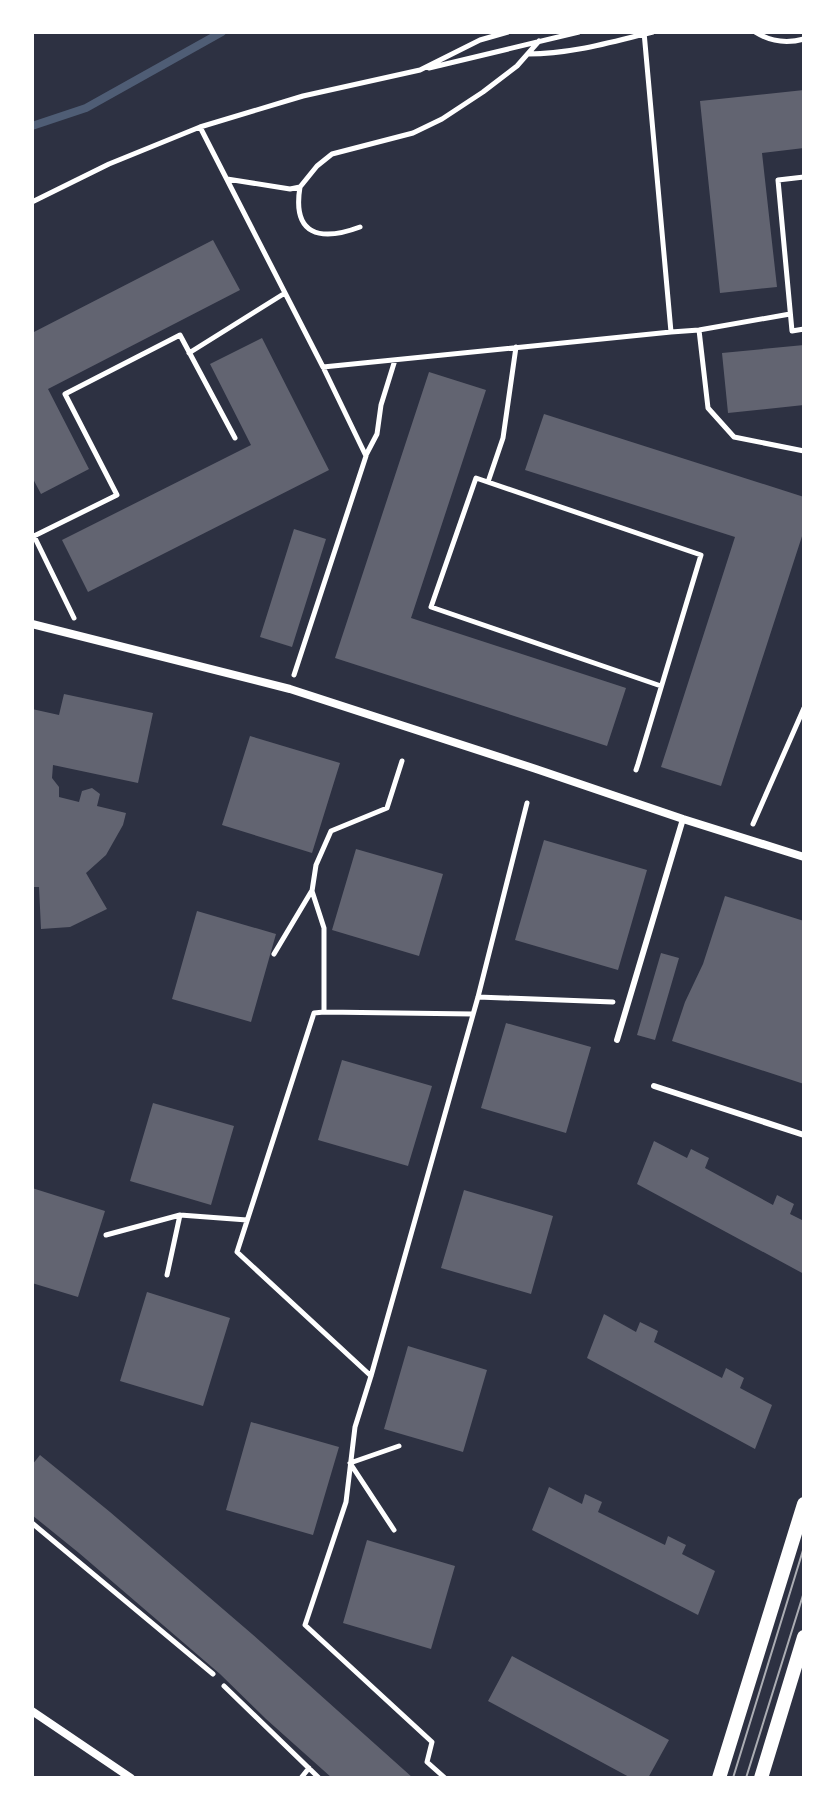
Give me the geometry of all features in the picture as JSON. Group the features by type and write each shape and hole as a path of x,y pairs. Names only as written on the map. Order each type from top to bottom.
{"street":[{"path":"32,624 290,689 804,859"},
{"path":"719,1778 804,1504"},
{"path":"761,1778 804,1637"},
{"path":"32,1711 131,1778"}],"lane":[{"path":"617,1040 683,819"},
{"path":"654,1086 804,1135"}],"path":[{"path":"420,70 480,40 508,32"},
{"path":"32,202 109,164 200,127 303,96 579,32"},
{"path":"527,54 558,54 653,32"},
{"path":"755,32 766,39 790,43 804,39"},
{"path":"644,33 671,332"},
{"path":"360,227 332,234 318,233 303,224 297,201 300,187 317,166 332,154 413,133 442,119 517,66 539,41"},
{"path":"200,127 366,456"},
{"path":"804,177 778,180 792,331 804,329"},
{"path":"226,179 290,189 300,187"},
{"path":"189,353 285,293"},
{"path":"323,367 699,330 790,314"},
{"path":"699,330 708,408 734,437 804,451"},
{"path":"83,638 34,536 117,495 65,394 180,335 235,438"},
{"path":"488,482 503,438 516,347"},
{"path":"302,650 366,456 377,434 381,405 395,360"},
{"path":"636,770 701,555 476,478 431,607 661,686"},
{"path":"747,838 804,708"},
{"path":"274,954 312,891 316,865 331,831 387,808 402,761"},
{"path":"445,1778 427,1762 432,1742 305,1625 346,1502 355,1427 478,997 527,803"},
{"path":"312,891 324,928 324,1012"},
{"path":"478,997 627,1003"},
{"path":"371,1376 237,1252 314,1013 473,1014"},
{"path":"106,1235 180,1215 247,1220"},
{"path":"167,1275 180,1215"},
{"path":"350,1463 399,1446"},
{"path":"350,1463 394,1530"},
{"path":"32,1534 34,1525 213,1674"},
{"path":"142,1625 147,1619"},
{"path":"224,1686 319,1778"},
{"path":"301,1778 309,1768"}],"building":[{"path":"804,90 804,148 762,153 777,287 720,293 700,101"},
{"path":"213,240 240,290 48,389 89,469 41,494 32,477 32,333"},
{"path":"262,338 329,470 88,592 62,540 251,445 210,364"},
{"path":"804,345 804,405 728,413 722,353"},
{"path":"429,372 486,390 411,618 626,688 607,746 335,658"},
{"path":"544,414 804,497 804,530 721,786 661,767 735,537 525,470"},
{"path":"294,529 326,539 292,647 260,637"},
{"path":"64,694 153,713 138,783 53,765 52,778 59,787 59,797 79,802 82,791 92,788 100,794 97,806 126,813 123,825 106,855 86,873 107,909 70,927 41,929 39,887 32,887 32,709 59,715"},
{"path":"250,736 340,763 312,853 222,825"},
{"path":"544,840 647,870 618,970 515,940"},
{"path":"356,849 443,874 419,956 332,930"},
{"path":"725,896 804,921 804,1084 672,1041 685,1002 703,964"},
{"path":"197,911 276,934 251,1022 172,999"},
{"path":"661,953 679,958 655,1040 637,1035"},
{"path":"506,1023 591,1047 566,1133 481,1108"},
{"path":"342,1060 432,1086 408,1166 318,1140"},
{"path":"153,1103 234,1126 211,1205 130,1181"},
{"path":"654,1141 687,1158 691,1149 709,1158 705,1168 773,1205 777,1195 794,1204 790,1214 804,1221 804,1274 637,1184"},
{"path":"32,1188 105,1211 78,1297 32,1283"},
{"path":"464,1190 553,1216 531,1294 441,1268"},
{"path":"147,1292 230,1318 203,1406 120,1381"},
{"path":"604,1314 636,1332 640,1322 658,1331 654,1342 722,1378 726,1368 744,1378 740,1388 772,1405 755,1449 587,1358"},
{"path":"408,1346 487,1370 463,1452 384,1429"},
{"path":"251,1422 339,1447 313,1535 226,1510"},
{"path":"40,1455 252,1634 413,1778 332,1778 220,1674 32,1515 32,1465"},
{"path":"549,1487 582,1504 585,1494 602,1502 598,1512 665,1545 668,1536 686,1545 682,1554 715,1571 698,1615 532,1530"},
{"path":"367,1540 455,1566 431,1649 343,1623"},
{"path":"512,1656 669,1740 648,1778 631,1778 488,1701"}],"waterway":[{"path":"32,126 86,108 222,32"}],"tram line":[{"path":"733,1778 804,1547"},
{"path":"746,1778 804,1592"}]}
